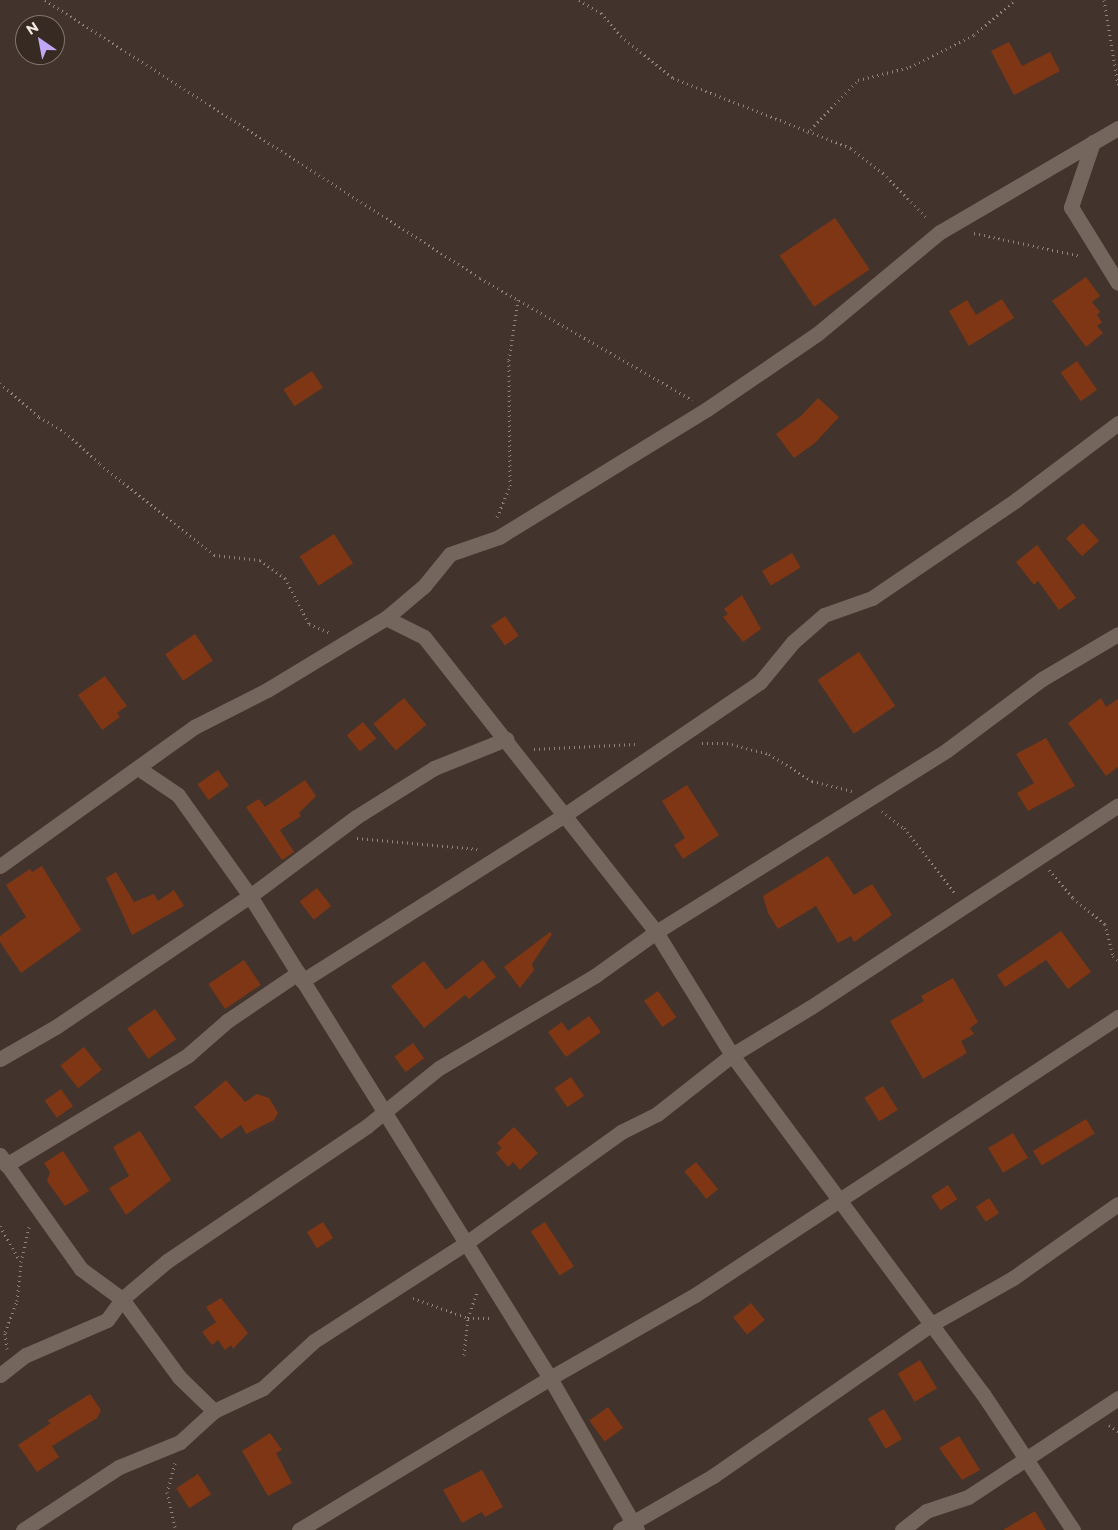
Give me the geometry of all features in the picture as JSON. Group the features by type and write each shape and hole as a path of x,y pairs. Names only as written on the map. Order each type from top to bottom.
{"street":[{"path":"0,866 194,727 267,690 346,640 386,618 424,586 450,554 499,537 707,409 817,334 940,232 1118,128"},
{"path":"1092,142 1071,208 1114,278"},
{"path":"214,1411 179,1377 122,1299 81,1269 3,1160 188,1055 227,1021 563,816 760,682 793,642 824,615 872,598 1016,500 1118,423"},
{"path":"386,618 424,637 656,932 732,1055 1028,1460 1072,1530"},
{"path":"5,1372 26,1355 107,1320 122,1299 166,1261 367,1126 439,1068 596,975 656,932 948,750 1042,679 1118,634"},
{"path":"0,1059 57,1026 250,896 334,834 434,768 506,739"},
{"path":"138,768 178,795 250,896 382,1112 550,1378 630,1527 713,1476 930,1325 1013,1278 1118,1204"},
{"path":"23,1530 119,1467 180,1442 214,1411 264,1388 314,1341 466,1243 606,1142 657,1114 732,1055 811,1007 1118,805"},
{"path":"299,1530 550,1378 695,1296 790,1235 837,1200 1118,1017"},
{"path":"902,1530 926,1511 968,1497 1028,1460 1118,1398"}],"path":[{"path":"45,0 518,300 707,409"},
{"path":"579,0 601,12 621,36 673,78 807,133 851,148 883,173 940,232"},
{"path":"807,133 858,80 910,67 974,35 1015,0"},
{"path":"1104,0 1118,86"},
{"path":"969,233 989,234 1088,257 1114,278"},
{"path":"488,541 510,486 509,360 518,300"},
{"path":"0,383 39,417 65,432 100,464 214,555 260,560 285,578 309,624 346,640"},
{"path":"506,739 537,750 671,743 727,743 769,754 812,781 845,786 869,800 904,828 943,874 964,906"},
{"path":"334,834 388,843 506,852"},
{"path":"1038,858 1074,898 1106,924 1112,956 1118,961"},
{"path":"5,1372 5,1332 17,1301 21,1262 35,1204"},
{"path":"0,1226 21,1262"},
{"path":"464,1356 468,1318 485,1273"},
{"path":"392,1290 468,1318 512,1317"},
{"path":"176,1530 167,1492 180,1442"}],"building":[{"path":"1009,42 1022,66 1050,52 1060,71 1014,95 991,51"},
{"path":"835,218 870,269 814,307 779,255"},
{"path":"1086,277 1100,296 1092,302 1100,312 1097,315 1102,322 1097,326 1103,333 1086,347 1052,301"},
{"path":"1002,299 1014,318 969,346 949,311 967,300 976,315"},
{"path":"1077,361 1097,390 1081,401 1061,372"},
{"path":"312,371 323,388 294,406 283,390"},
{"path":"818,398 839,417 815,443 794,458 776,434 801,416"},
{"path":"1083,523 1099,541 1082,556 1066,538"},
{"path":"334,534 353,563 319,586 300,556"},
{"path":"1037,545 1076,598 1059,610 1038,581 1034,585 1016,562"},
{"path":"792,553 801,568 771,586 762,571"},
{"path":"742,595 761,629 743,642 723,617 728,614 724,609"},
{"path":"505,616 519,636 505,645 491,626"},
{"path":"195,634 213,661 183,681 165,654"},
{"path":"859,652 895,706 854,734 818,680"},
{"path":"105,676 127,706 117,713 120,717 102,730 78,695"},
{"path":"404,698 426,725 396,751 373,724"},
{"path":"1101,698 1106,707 1118,699 1118,767 1106,776 1068,723"},
{"path":"363,722 376,738 360,752 347,735"},
{"path":"1046,738 1075,786 1028,811 1017,793 1034,783 1016,754"},
{"path":"218,770 229,786 208,800 198,784"},
{"path":"305,780 316,796 299,813 301,816 280,830 294,852 282,860 246,807 259,799 265,807"},
{"path":"687,785 719,835 683,859 674,845 685,838 662,801"},
{"path":"828,856 854,895 872,884 892,915 854,942 851,936 838,943 816,906 778,929 768,913 763,896"},
{"path":"42,866 81,930 21,973 0,942 0,936 26,917 6,885 30,869 32,872"},
{"path":"116,872 134,902 154,894 158,901 174,890 184,906 132,935 106,878"},
{"path":"317,888 331,906 314,920 300,902"},
{"path":"1061,931 1091,972 1068,989 1046,960 1005,987 997,975"},
{"path":"550,932 552,934 532,964 534,970 520,988 504,967"},
{"path":"244,960 261,985 225,1009 208,984"},
{"path":"483,960 496,977 469,999 465,995 424,1028 391,986 424,961 446,990"},
{"path":"953,978 978,1022 970,1028 974,1034 961,1041 967,1053 923,1079 890,1021 924,1001 921,996"},
{"path":"658,991 676,1017 662,1027 644,1001"},
{"path":"155,1009 176,1039 148,1059 127,1029"},
{"path":"589,1016 601,1032 566,1057 548,1032 562,1022 568,1031"},
{"path":"413,1043 424,1058 406,1072 394,1057"},
{"path":"84,1047 102,1070 78,1088 60,1065"},
{"path":"571,1077 584,1096 567,1107 554,1088"},
{"path":"226,1080 245,1102 257,1094 269,1098 278,1113 274,1120 246,1134 241,1125 221,1139 194,1107"},
{"path":"883,1086 898,1110 879,1121 864,1098"},
{"path":"61,1089 73,1106 57,1118 45,1100"},
{"path":"1086,1119 1095,1134 1042,1166 1033,1151"},
{"path":"514,1127 538,1153 520,1170 513,1162 508,1167 496,1153 502,1148 497,1143"},
{"path":"140,1131 171,1180 126,1215 109,1188 129,1176 113,1147"},
{"path":"1013,1133 1028,1158 1003,1173 988,1148"},
{"path":"63,1151 89,1191 65,1206 47,1181 50,1172 44,1163"},
{"path":"696,1162 718,1189 706,1199 684,1171"},
{"path":"948,1185 957,1199 940,1210 931,1196"},
{"path":"989,1198 999,1213 986,1222 976,1207"},
{"path":"323,1222 333,1238 317,1248 307,1232"},
{"path":"545,1222 574,1266 560,1276 531,1231"},
{"path":"221,1298 248,1333 233,1349 231,1345 225,1350 218,1340 212,1345 202,1332 216,1322 206,1307"},
{"path":"751,1303 765,1320 747,1335 733,1317"},
{"path":"920,1360 937,1388 915,1402 898,1373"},
{"path":"90,1394 101,1410 97,1418 52,1446 59,1457 37,1472 18,1445 51,1423 47,1421"},
{"path":"608,1407 623,1428 605,1442 589,1421"},
{"path":"884,1409 902,1439 886,1449 868,1419"},
{"path":"270,1433 282,1450 276,1453 292,1483 268,1496 242,1451"},
{"path":"959,1436 980,1470 962,1480 939,1448"},
{"path":"482,1470 503,1507 485,1517 482,1512 462,1523 443,1490"},
{"path":"198,1474 211,1494 189,1508 176,1488"},
{"path":"1035,1511 1046,1530 1003,1530"}]}
